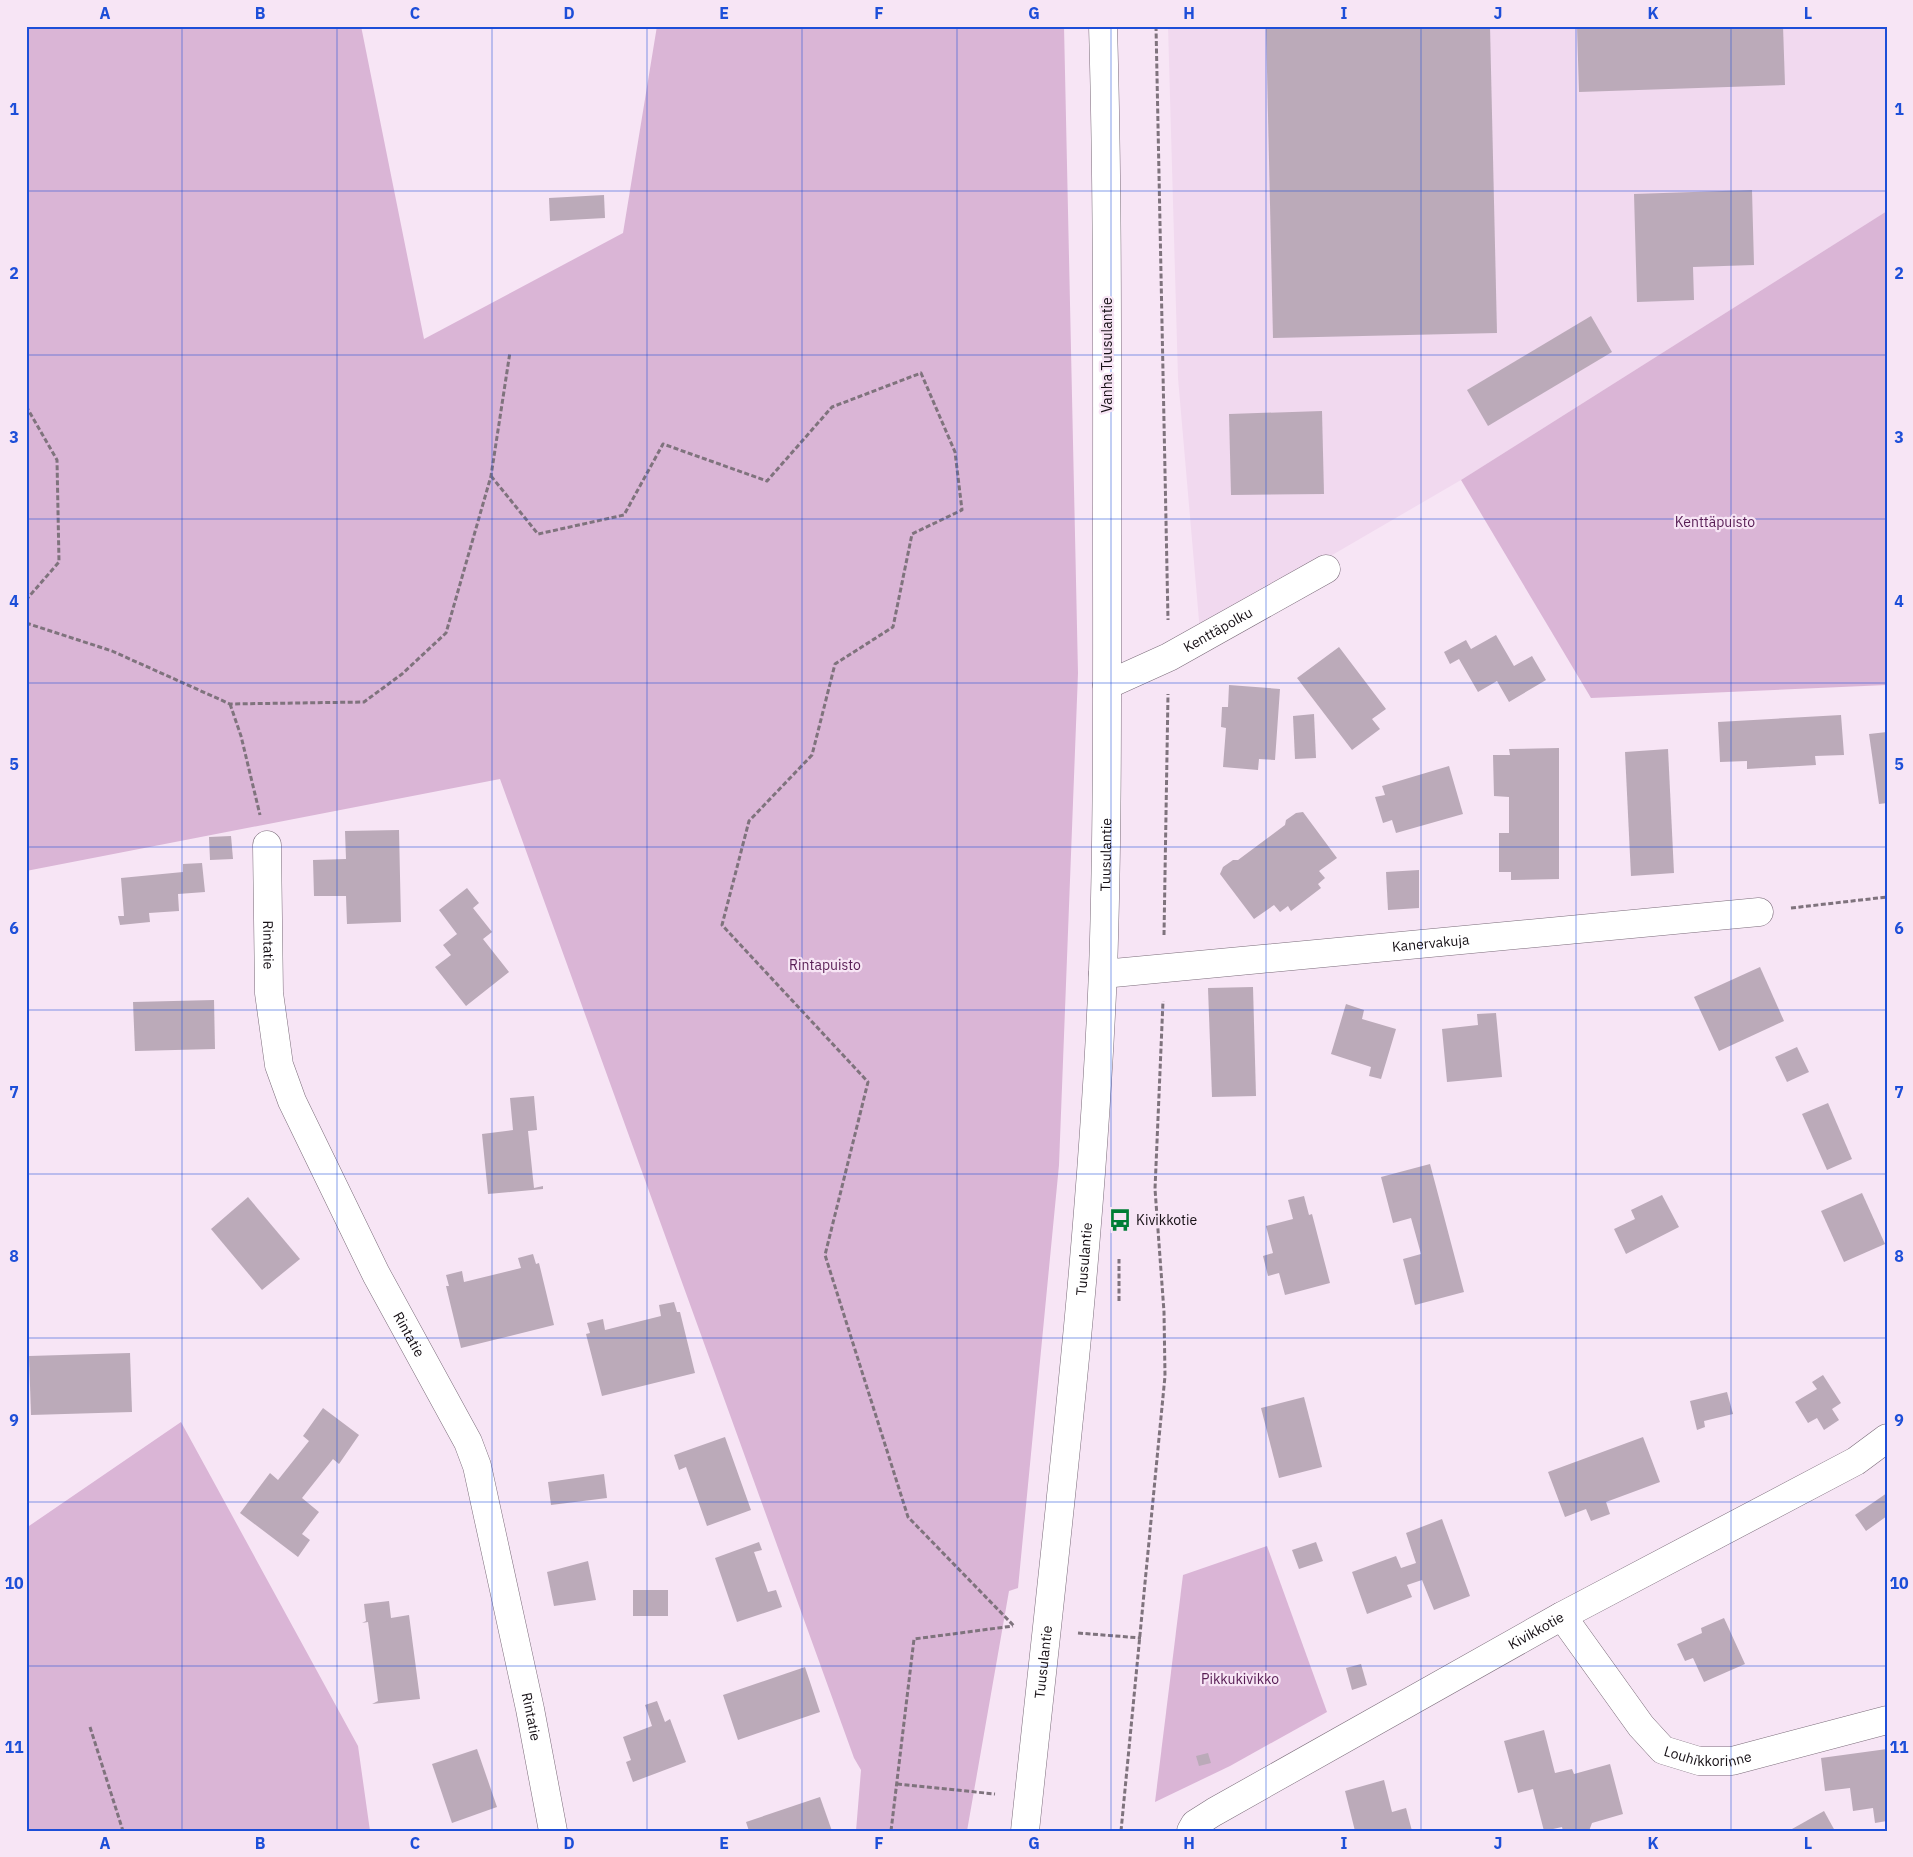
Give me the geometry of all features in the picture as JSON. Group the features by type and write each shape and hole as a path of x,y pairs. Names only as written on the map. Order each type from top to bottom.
{"street":[{"name":"Vanha Tuusulantie","path":"1103,26 1108,188 1107,685"},
{"name":"Kenttäpolku","path":"1107,685 1169,657 1326,569"},
{"name":"Tuusulantie","path":"1026,1831 1081,1292 1103,974 1107,830 1107,685"},
{"name":"Rintatie","path":"267,845 269,993 280,1065 292,1101 376,1274 468,1442 477,1466 530,1709 553,1831"},
{"name":"Kanervakuja","path":"1103,974 1758,912"},
{"name":"Kivikkotie","path":"1191,1831 1195,1824 1214,1812 1562,1616 1856,1461 1887,1438"},
{"name":"Louhikkorinne","path":"1562,1616 1641,1726 1663,1750 1699,1762 1732,1761 1887,1720"}],"path":[{"path":"1121,1831 1165,1376 1164,1312 1156,1189 1164,969 1169,657 1156,26"},
{"path":"26,624 112,651 230,704 364,702 402,674 446,633 491,476 510,352"},
{"path":"491,476 538,534 624,514 662,444 768,482 832,407 921,373 955,452 962,510 912,534 893,627 835,664 812,755 749,821 722,925 868,1082 825,1256 908,1517 1014,1626 914,1639 891,1831"},
{"path":"26,406 57,460 59,562 26,600"},
{"path":"230,704 241,736 267,845"},
{"path":"1758,912 1887,897"},
{"path":"1072,1632 1141,1638"},
{"path":"90,1728 123,1831"},
{"path":"896,1784 1029,1798"}],"shaded area":[{"path":"1168,26 1887,26 1887,211 1461,480 1200,632 1178,378"}],"green space":[{"name":"Rintapuisto","path":"26,26 361,26 424,339 623,233 657,26 1064,26 1078,673 1059,1165 1018,1588 1009,1591 967,1831 856,1831 861,1770 854,1758 500,779 26,871"},
{"name":"Kenttäpuisto","path":"1887,211 1887,685 1591,698 1461,480"},
{"path":"181,1422 358,1746 370,1831 26,1831 26,1519 29,1526"},
{"name":"Pikkukivikko","path":"1267,1546 1327,1712 1230,1766 1155,1802 1183,1575"}],"building":[{"path":"1266,26 1490,26 1497,333 1273,338"},
{"path":"1577,26 1783,26 1785,85 1579,92"},
{"path":"1752,190 1754,265 1693,267 1694,300 1637,302 1634,194"},
{"path":"604,195 605,218 550,221 549,198"},
{"path":"1591,316 1612,352 1488,426 1467,390"},
{"path":"1322,411 1324,494 1231,495 1229,414"},
{"path":"1496,635 1514,666 1532,656 1546,680 1509,702 1497,681 1478,692 1459,659 1450,664 1444,652 1466,640 1471,649"},
{"path":"1339,647 1386,709 1372,719 1380,729 1352,750 1297,678"},
{"path":"1229,685 1280,689 1275,760 1259,759 1258,770 1223,767 1226,728 1221,727 1222,707 1228,707"},
{"path":"1314,714 1316,758 1295,759 1293,716"},
{"path":"1841,715 1844,755 1815,756 1816,765 1747,769 1747,761 1720,762 1718,722"},
{"path":"1887,732 1887,803 1879,804 1869,734"},
{"path":"1559,748 1559,879 1511,880 1511,872 1499,872 1499,833 1509,833 1509,797 1494,796 1493,755 1510,755 1509,749"},
{"path":"1668,749 1674,873 1631,876 1625,752"},
{"path":"1449,766 1463,814 1396,833 1392,820 1383,823 1375,797 1385,795 1382,786"},
{"path":"1303,812 1337,858 1319,871 1325,878 1318,884 1321,888 1291,911 1288,906 1280,912 1274,905 1254,919 1220,874 1223,867 1233,860 1238,860 1285,825 1286,820 1296,813"},
{"path":"399,830 401,922 347,924 346,896 314,896 313,860 346,859 345,831"},
{"path":"231,836 233,859 210,860 209,837"},
{"path":"202,863 205,892 178,894 179,911 149,913 150,922 120,925 118,916 124,916 121,878 183,872 183,864"},
{"path":"1419,870 1419,908 1388,910 1386,872"},
{"path":"467,888 479,903 473,908 492,932 483,939 509,972 466,1006 435,967 451,955 443,945 457,934 439,910"},
{"path":"1760,967 1784,1021 1719,1051 1694,997"},
{"path":"1253,987 1256,1096 1212,1097 1208,988"},
{"path":"214,1000 215,1049 135,1051 133,1002"},
{"path":"1346,1004 1364,1010 1362,1019 1396,1029 1381,1079 1369,1076 1371,1067 1331,1054"},
{"path":"1496,1013 1502,1077 1447,1082 1442,1029 1478,1025 1477,1014"},
{"path":"1797,1047 1809,1072 1787,1082 1775,1057"},
{"path":"534,1096 537,1130 528,1131 534,1188 543,1186 543,1189 488,1194 482,1134 513,1130 510,1098"},
{"path":"1828,1103 1852,1159 1827,1170 1802,1114"},
{"path":"1430,1164 1464,1292 1415,1305 1403,1259 1421,1254 1411,1218 1393,1223 1381,1177"},
{"path":"1862,1193 1885,1244 1844,1262 1821,1211"},
{"path":"1662,1195 1679,1227 1626,1254 1614,1229 1635,1219 1631,1210"},
{"path":"1304,1196 1309,1215 1312,1214 1330,1283 1285,1295 1279,1273 1268,1276 1263,1256 1273,1253 1266,1226 1293,1219 1288,1200"},
{"path":"248,1197 300,1259 262,1290 211,1229"},
{"path":"533,1254 536,1264 539,1263 554,1325 461,1348 446,1286 449,1286 446,1275 462,1271 464,1282 521,1268 518,1258"},
{"path":"674,1302 677,1312 680,1312 695,1373 602,1396 586,1334 590,1333 587,1323 603,1319 605,1330 661,1316 659,1305"},
{"path":"130,1353 132,1412 31,1415 29,1356"},
{"path":"1823,1375 1841,1403 1832,1409 1839,1420 1824,1430 1817,1418 1808,1423 1795,1402 1817,1389 1812,1382"},
{"path":"1727,1392 1733,1414 1704,1421 1705,1427 1697,1430 1690,1401"},
{"path":"1304,1397 1322,1467 1279,1478 1261,1408"},
{"path":"323,1408 359,1435 339,1464 333,1459 302,1498 319,1512 302,1534 310,1540 298,1557 240,1513 270,1473 278,1480 309,1441 303,1436"},
{"path":"725,1437 751,1510 707,1526 686,1467 679,1470 674,1455"},
{"path":"1643,1437 1660,1482 1606,1502 1610,1514 1591,1521 1586,1509 1565,1517 1548,1472"},
{"path":"604,1474 607,1498 551,1505 548,1482"},
{"path":"1887,1493 1887,1516 1866,1531 1855,1515"},
{"path":"1442,1519 1470,1596 1434,1610 1422,1580 1407,1585 1412,1597 1367,1614 1352,1572 1396,1556 1401,1568 1416,1563 1406,1533"},
{"path":"759,1542 762,1550 754,1552 768,1592 776,1590 782,1607 737,1622 715,1558"},
{"path":"1316,1542 1323,1561 1299,1569 1292,1550"},
{"path":"588,1561 596,1600 554,1606 547,1572"},
{"path":"633,1590 668,1590 668,1616 633,1616"},
{"path":"389,1601 391,1618 409,1615 420,1699 372,1704 378,1701 368,1622 362,1623 366,1621 364,1604"},
{"path":"1724,1618 1745,1664 1704,1682 1693,1658 1685,1661 1677,1644 1702,1633 1701,1628"},
{"path":"1361,1664 1367,1685 1352,1690 1346,1668"},
{"path":"805,1667 820,1712 738,1740 723,1695"},
{"path":"657,1701 665,1722 670,1719 686,1762 633,1782 626,1762 631,1760 623,1737 652,1726 645,1705"},
{"path":"1544,1730 1555,1773 1572,1769 1574,1774 1610,1764 1623,1814 1592,1823 1589,1831 1563,1831 1562,1827 1544,1831 1533,1789 1518,1793 1504,1741"},
{"path":"477,1749 497,1807 452,1823 432,1764"},
{"path":"1887,1749 1887,1821 1875,1823 1873,1808 1853,1811 1850,1788 1825,1791 1821,1758"},
{"path":"1208,1753 1211,1763 1199,1766 1196,1756"},
{"path":"1384,1780 1392,1812 1406,1808 1412,1831 1355,1831 1345,1791"},
{"path":"820,1797 832,1831 749,1831 746,1822"},
{"path":"1824,1811 1835,1831 1793,1831 1792,1829"}],"place":[{"name":"Kivikkotie","path":"1120,1220"}]}
